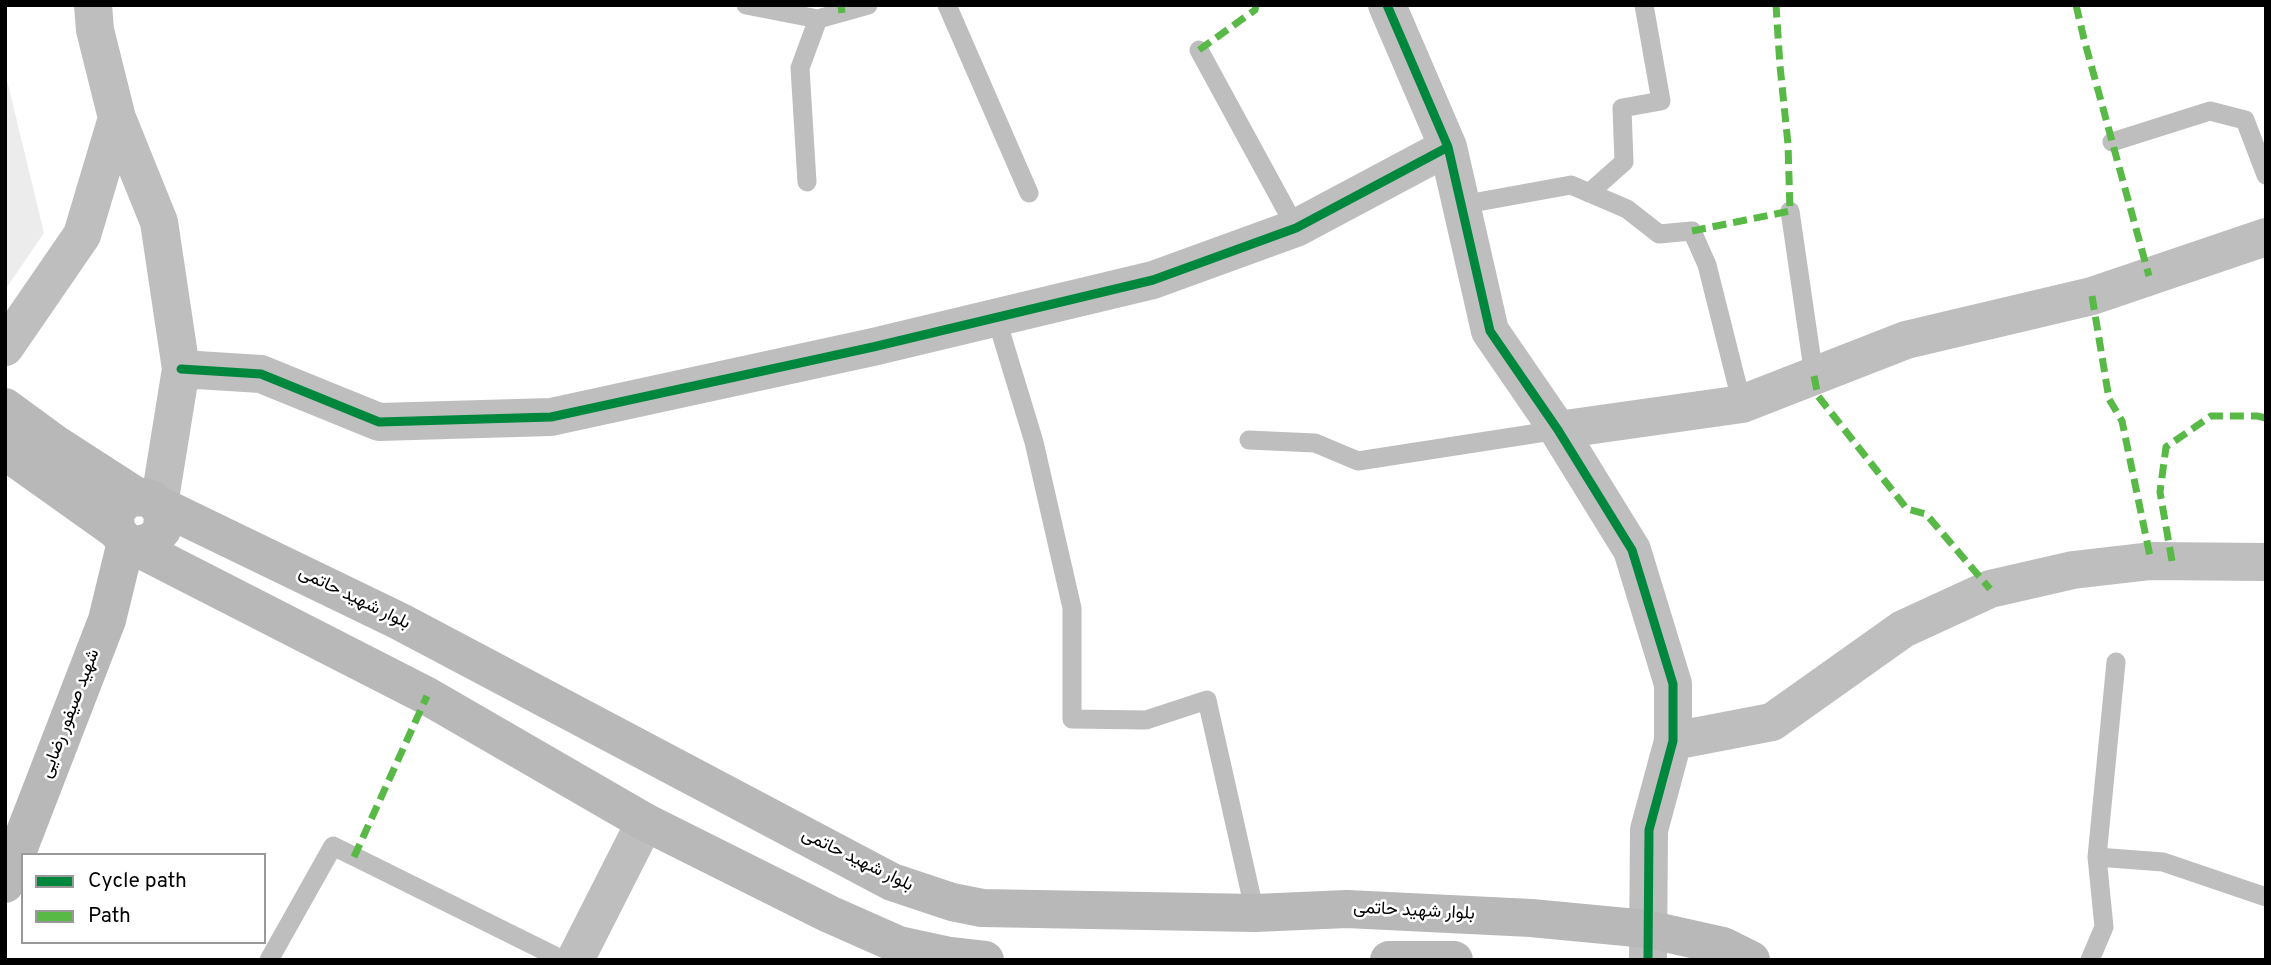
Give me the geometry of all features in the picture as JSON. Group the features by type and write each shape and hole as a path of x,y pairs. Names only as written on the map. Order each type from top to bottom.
{"main road":[{"name":"بلوار شهید حاتمی","path":"5,407 57,445 148,501 399,621 892,883 952,902 982,908 1255,913 1360,910 1531,918 1647,944 1723,946 1751,960"},
{"path":"5,452 121,536 428,696 645,822 829,914 892,952 962,959"},
{"path":"121,536 144,545 158,537 164,522 148,501"},
{"name":"شهید صیفور رضایی","path":"5,884 107,620 121,536"},
{"path":"1389,960 1454,960"}],"street":[{"path":"93,5 95,30 117,118 159,222 181,369 148,501"},
{"path":"1387,5 1448,147 1490,331 1558,430 1632,550 1672,684 1672,741 1649,830 1647,944"},
{"path":"5,346 82,235 117,118"},
{"path":"181,369 261,374 379,422 551,417 873,346 1153,280 1296,228 1448,147"},
{"path":"1558,430 1742,404 1906,340 2092,296 2266,237"},
{"path":"1672,741 1772,722 1903,629 1990,589 2073,570 2151,561 2266,562"},
{"path":"575,960 645,822"}],"lane":[{"path":"746,5 818,19 868,5"},
{"path":"947,5 1029,193"},
{"path":"1589,193 1624,162 1622,108 1661,101 1644,5"},
{"path":"807,182 800,68 818,19"},
{"path":"1199,50 1296,228"},
{"path":"2112,142 2210,111 2245,120 2266,174"},
{"path":"1461,205 1571,185 1627,209 1659,234 1692,231 1707,265 1742,404"},
{"path":"1790,211 1814,376"},
{"path":"996,317 1034,442 1072,608 1072,719 1146,720 1207,700 1255,913"},
{"path":"1249,440 1315,443 1358,461 1558,430"},
{"path":"2090,960 2104,927 2097,857 2116,662"},
{"path":"269,960 333,846 563,960"},
{"path":"2097,857 2163,862 2266,897"}],"shaded area":[{"path":"5,72 44,233 5,290"}],"marked path":[{"path":"841,5 842,13"},
{"path":"1199,50 1255,10 1256,5"},
{"path":"1692,231 1790,211 1788,144 1776,5"},
{"path":"2076,5 2149,276"},
{"path":"2092,296 2109,399 2122,421 2151,561"},
{"path":"1814,376 1818,396 1907,509 1926,514 1990,589"},
{"path":"2172,561 2160,492 2166,447 2211,416 2266,418"},
{"path":"354,857 427,696"}],"cycle path":[{"path":"1387,5 1448,147 1490,331 1558,430 1632,550 1673,684 1673,741 1649,830 1648,960"},
{"path":"181,369 261,374 379,422 551,417 873,347 1153,280 1296,228 1448,147"}]}
